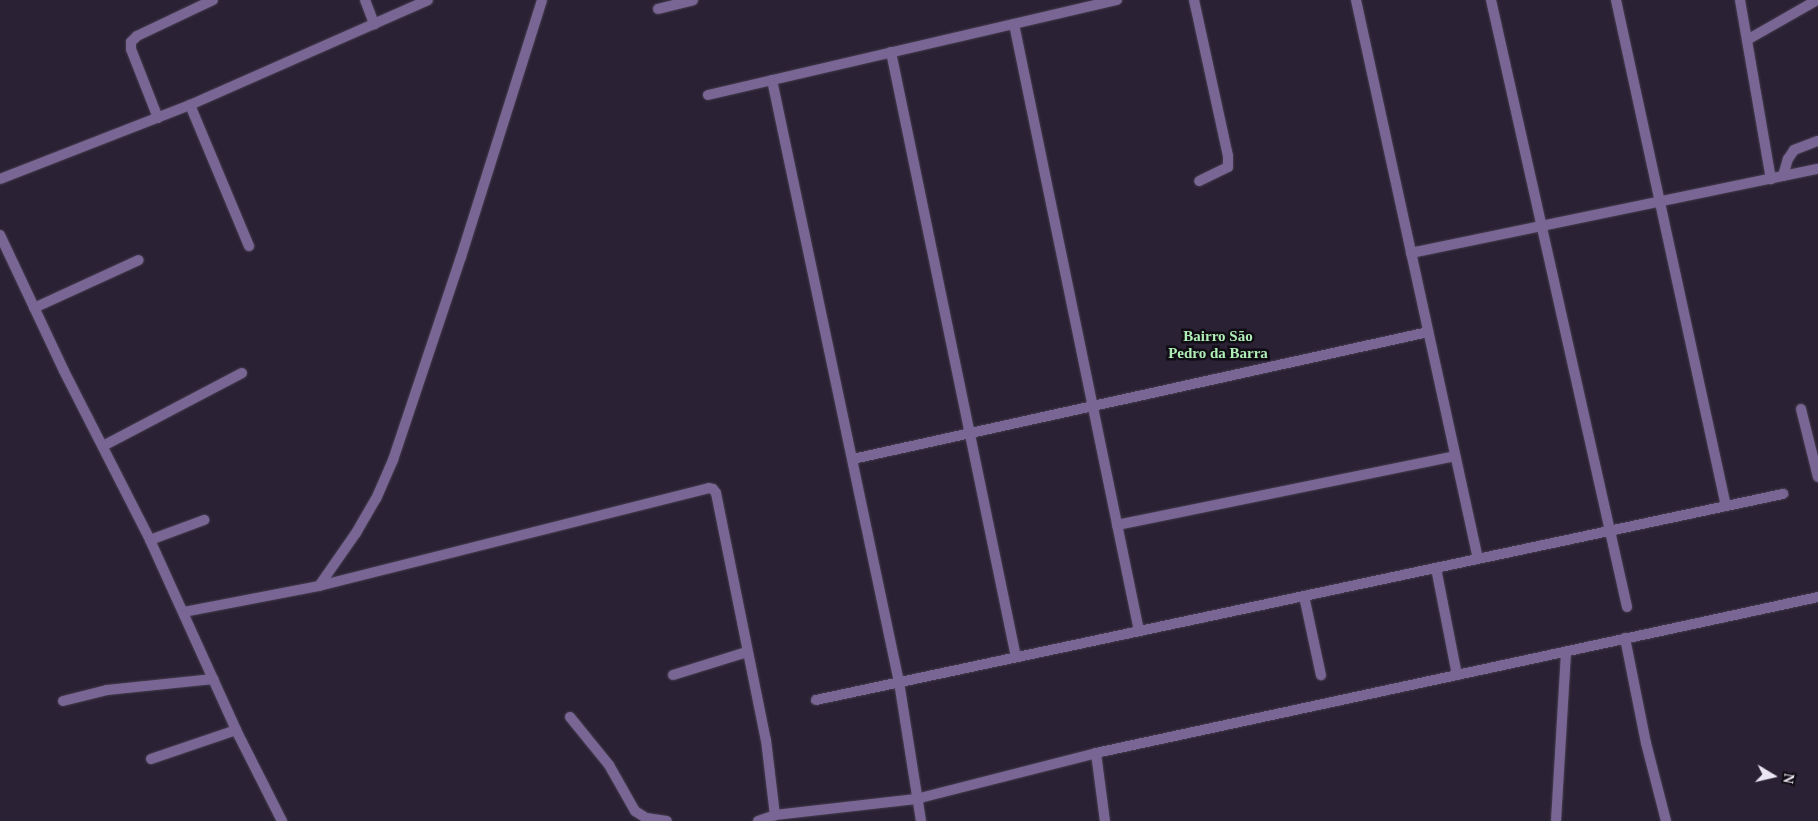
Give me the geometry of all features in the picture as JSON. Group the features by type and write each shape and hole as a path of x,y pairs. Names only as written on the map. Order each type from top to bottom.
{"street":[{"path":"158,118 131,49 131,42 137,36 213,0"},
{"path":"365,0 374,24"},
{"path":"0,179 190,105 428,0"},
{"path":"319,586 361,525 393,460 461,257 542,0"},
{"path":"658,10 693,0"},
{"path":"708,94 1117,0"},
{"path":"1194,0 1228,156 1228,167 1200,181"},
{"path":"1356,0 1478,559"},
{"path":"1491,0 1627,607"},
{"path":"1616,0 1726,506"},
{"path":"1740,0 1771,179"},
{"path":"1747,40 1817,0"},
{"path":"1014,24 1139,631"},
{"path":"890,52 1016,657"},
{"path":"772,80 900,682 916,799 921,821"},
{"path":"190,105 249,246"},
{"path":"1783,176 1788,159 1794,150 1818,141"},
{"path":"1411,253 1818,169"},
{"path":"0,235 34,308 150,540 236,730 282,821"},
{"path":"34,308 139,260"},
{"path":"852,460 1428,332"},
{"path":"103,446 242,373"},
{"path":"1800,409 1818,476"},
{"path":"1117,525 1455,456"},
{"path":"184,612 319,586 709,488 714,489 766,740 775,815"},
{"path":"816,700 1783,494"},
{"path":"150,540 204,520"},
{"path":"1436,568 1457,675"},
{"path":"1304,596 1321,675"},
{"path":"758,821 775,815 916,799 1096,753 1818,597"},
{"path":"1625,638 1646,743 1666,821"},
{"path":"673,675 747,652"},
{"path":"1556,821 1566,652"},
{"path":"63,701 107,690 213,678"},
{"path":"570,716 608,765 635,811 646,818 667,821"},
{"path":"151,760 236,730"},
{"path":"1096,753 1105,821"}],"district":[{"name":"Bairro São Pedro da Barra","path":"1218,344"}]}
